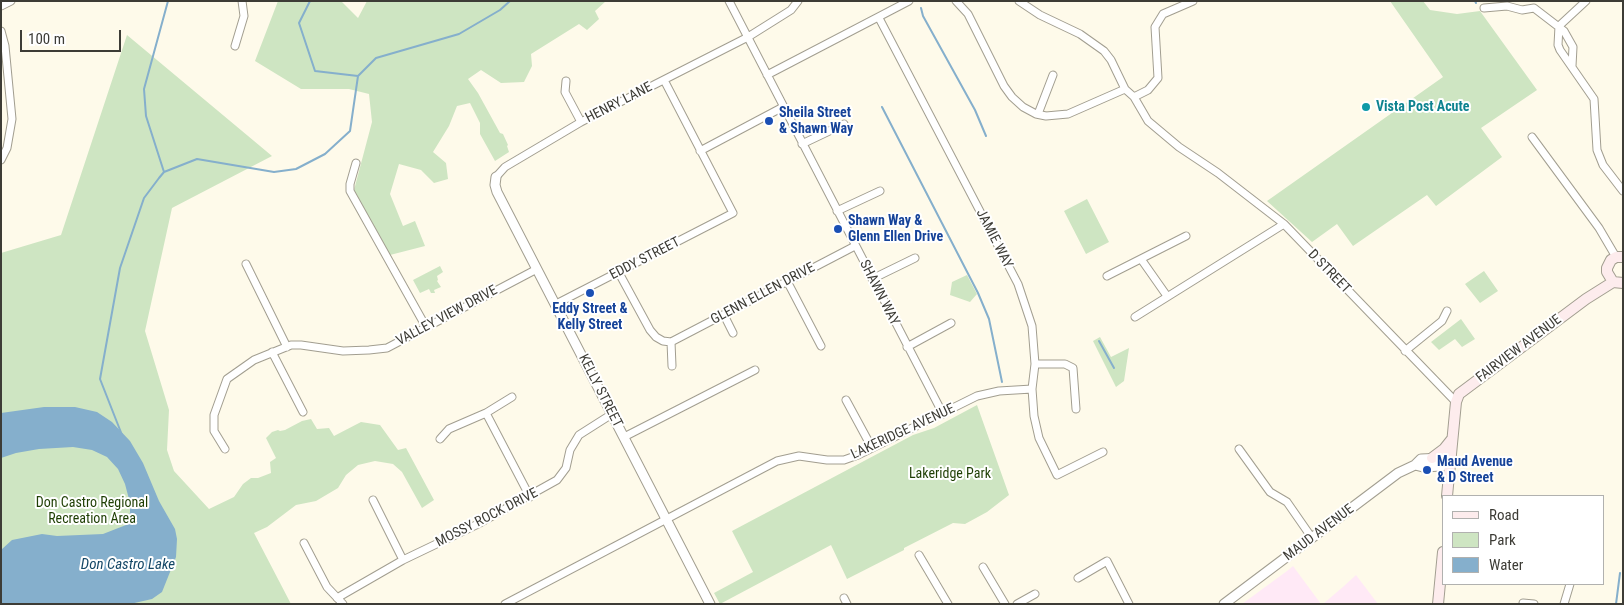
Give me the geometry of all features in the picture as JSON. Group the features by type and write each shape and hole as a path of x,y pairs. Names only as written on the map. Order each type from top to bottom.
{"main road":[{"path":"1615,280 1607,268 1617,258"},
{"name":"FAIRVIEW AVENUE","path":"1456,402 1459,394 1586,299 1590,292 1615,280"},
{"path":"1447,495 1456,402"},
{"path":"1432,458 1452,439"},
{"path":"1438,604 1442,562"}],"street":[{"path":"1,6 10,1"},
{"path":"236,46 244,16 242,1"},
{"name":"SHAWN WAY","path":"729,1 942,414"},
{"name":"HENRY LANE","path":"496,177 505,167 581,122 748,37 791,10 798,1"},
{"path":"767,76 910,1"},
{"path":"956,1 968,14 1004,86 1012,97 1024,107 1038,114 1057,116 1068,114 1125,89 1111,60 1096,45 1080,34 1040,15 1019,1"},
{"path":"1134,97 1148,90 1158,78 1155,27 1162,14 1194,1"},
{"path":"1586,1 1559,26 1558,41 1560,50 1594,99 1597,150 1603,165 1623,191"},
{"path":"1484,8 1506,6 1522,10 1534,5 1559,26 1570,39 1573,47 1572,66"},
{"name":"JAMIE WAY","path":"880,18 1018,284 1032,326 1035,364 1032,389 1034,416 1039,438 1057,475 1103,452"},
{"path":"1,31 5,46 12,119 7,148 1,160"},
{"path":"1558,41 1570,39"},
{"path":"1038,114 1053,75"},
{"path":"664,80 700,151 783,107"},
{"path":"566,81 566,92 581,122"},
{"name":"D STREET","path":"1125,89 1134,97 1148,121 1179,147 1218,173 1284,224 1456,402"},
{"path":"802,144 844,124"},
{"path":"1532,137 1599,228 1617,258"},
{"name":"EDDY STREET","path":"556,304 733,213 700,151"},
{"path":"356,163 350,191 426,327"},
{"name":"KELLY STREET","path":"496,177 495,185 497,192 708,603"},
{"path":"837,211 880,191"},
{"path":"1135,317 1284,224"},
{"path":"1107,276 1186,236"},
{"name":"GLENN ELLEN DRIVE","path":"671,342 855,246"},
{"path":"872,279 915,258"},
{"path":"1141,258 1167,296"},
{"path":"246,264 287,347"},
{"name":"VALLEY VIEW DRIVE","path":"225,449 214,431 214,415 227,379 254,360 287,347 304,344 343,351 387,348 537,269"},
{"path":"619,273 650,330 656,337 671,342 672,366"},
{"path":"787,282 821,346"},
{"path":"1406,351 1442,321 1447,310"},
{"path":"724,315 733,333"},
{"path":"907,347 951,323"},
{"path":"272,352 303,412"},
{"path":"1035,364 1065,364 1073,368 1076,409"},
{"path":"624,437 755,370"},
{"name":"LAKERIDGE AVENUE","path":"505,604 777,461 798,456 844,460 978,396 999,391 1032,389"},
{"path":"440,439 449,429 486,413 512,397"},
{"path":"846,400 872,448"},
{"path":"486,413 530,497"},
{"name":"MOSSY ROCK DRIVE","path":"337,598 403,560 530,497 558,480 566,468 570,450 579,435 612,414"},
{"path":"1239,449 1270,492 1287,502 1312,538"},
{"name":"MAUD AVENUE","path":"1224,604 1398,473 1415,465 1421,459 1450,459"},
{"path":"1415,465 1423,467 1442,466 1450,459"},
{"path":"373,500 403,560"},
{"path":"304,542 327,587 344,604"},
{"path":"919,555 948,604"},
{"path":"1078,578 1107,561 1129,604"},
{"path":"983,567 1005,604"},
{"path":"1564,604 1570,585"},
{"path":"1017,604 1035,594"},
{"path":"1523,603 1534,604"}],"shaded area":[{"path":"1293,566 1321,604 1242,604 1287,571"},
{"path":"1356,575 1378,604 1323,604 1344,586"}],"green space":[{"path":"278,1 341,1 358,18 367,1 606,1 595,11 599,19 587,30 579,24 531,54 532,66 524,82 501,83 481,70 468,79 500,133 503,134 509,152 495,161 480,134 480,123 470,103 457,106 449,126 433,152 446,163 448,179 434,183 421,170 399,164 390,194 403,226 415,221 425,246 390,255 354,190 372,122 369,94 349,89 301,89 255,61"},
{"path":"1390,1 1423,1 1430,10 1457,14 1480,11 1537,90 1481,128 1502,157 1436,206 1427,195 1353,246 1337,224 1312,242 1267,201 1443,77"},
{"name":"Don Castro Regional Recreation Area","path":"127,35 272,156 172,208 145,331 169,410 167,450 174,471 209,509 234,497 243,484 251,478 258,478 271,473 270,462 276,458 266,438 272,432 285,430 302,421 311,419 317,429 329,428 334,436 361,422 380,425 398,450 406,448 434,500 422,508 402,472 393,464 375,461 358,465 346,475 338,488 316,501 296,505 267,527 254,533 291,604 1,604 1,253 61,235"},
{"path":"1087,199 1109,242 1086,254 1064,211"},
{"path":"440,266 443,272 437,276 437,281 441,287 434,290 435,293 431,293 429,289 420,293 413,280"},
{"path":"1484,271 1498,291 1480,303 1465,284"},
{"path":"967,275 977,294 970,302 950,295 952,282"},
{"path":"1461,319 1475,339 1462,347 1455,339 1439,350 1431,342"},
{"path":"1100,337 1111,357 1129,348 1124,381 1116,387 1093,341"},
{"name":"Lakeridge Park","path":"977,405 1009,495 987,512 965,524 953,523 847,579 831,545 720,604 714,593 753,572 732,531 913,435 934,428"}],"water":[{"name":"Don Castro Lake","path":"44,407 75,407 97,412 112,422 130,441 143,463 159,501 175,529 177,539 176,557 162,592 152,599 130,604 1,604 1,550 12,540 42,534 57,536 103,534 126,525 130,513 130,503 125,484 118,469 107,457 92,450 73,447 39,449 1,458 1,413"}],"waterway":[{"path":"164,172 146,116 144,89 168,1"},
{"path":"310,1 299,23 315,71 358,76"},
{"path":"122,435 100,379 120,268 144,198 164,172 197,159 274,172 296,169 325,154 350,131 358,76 376,58 459,34 500,10 510,1"},
{"path":"921,8 923,16 975,110 986,136"},
{"path":"882,107 978,293 989,319 1002,382"},
{"path":"1099,341 1114,368"},
{"path":"1616,604 1620,573"}],"place":[{"name":"Vista Post Acute","path":"1366,107"},
{"name":"Sheila Street & Shawn Way","path":"769,121"},
{"name":"Shawn Way & Glenn Ellen Drive","path":"838,229"},
{"name":"Eddy Street & Kelly Street","path":"590,293"},
{"name":"Maud Avenue & D Street","path":"1427,470"}]}
